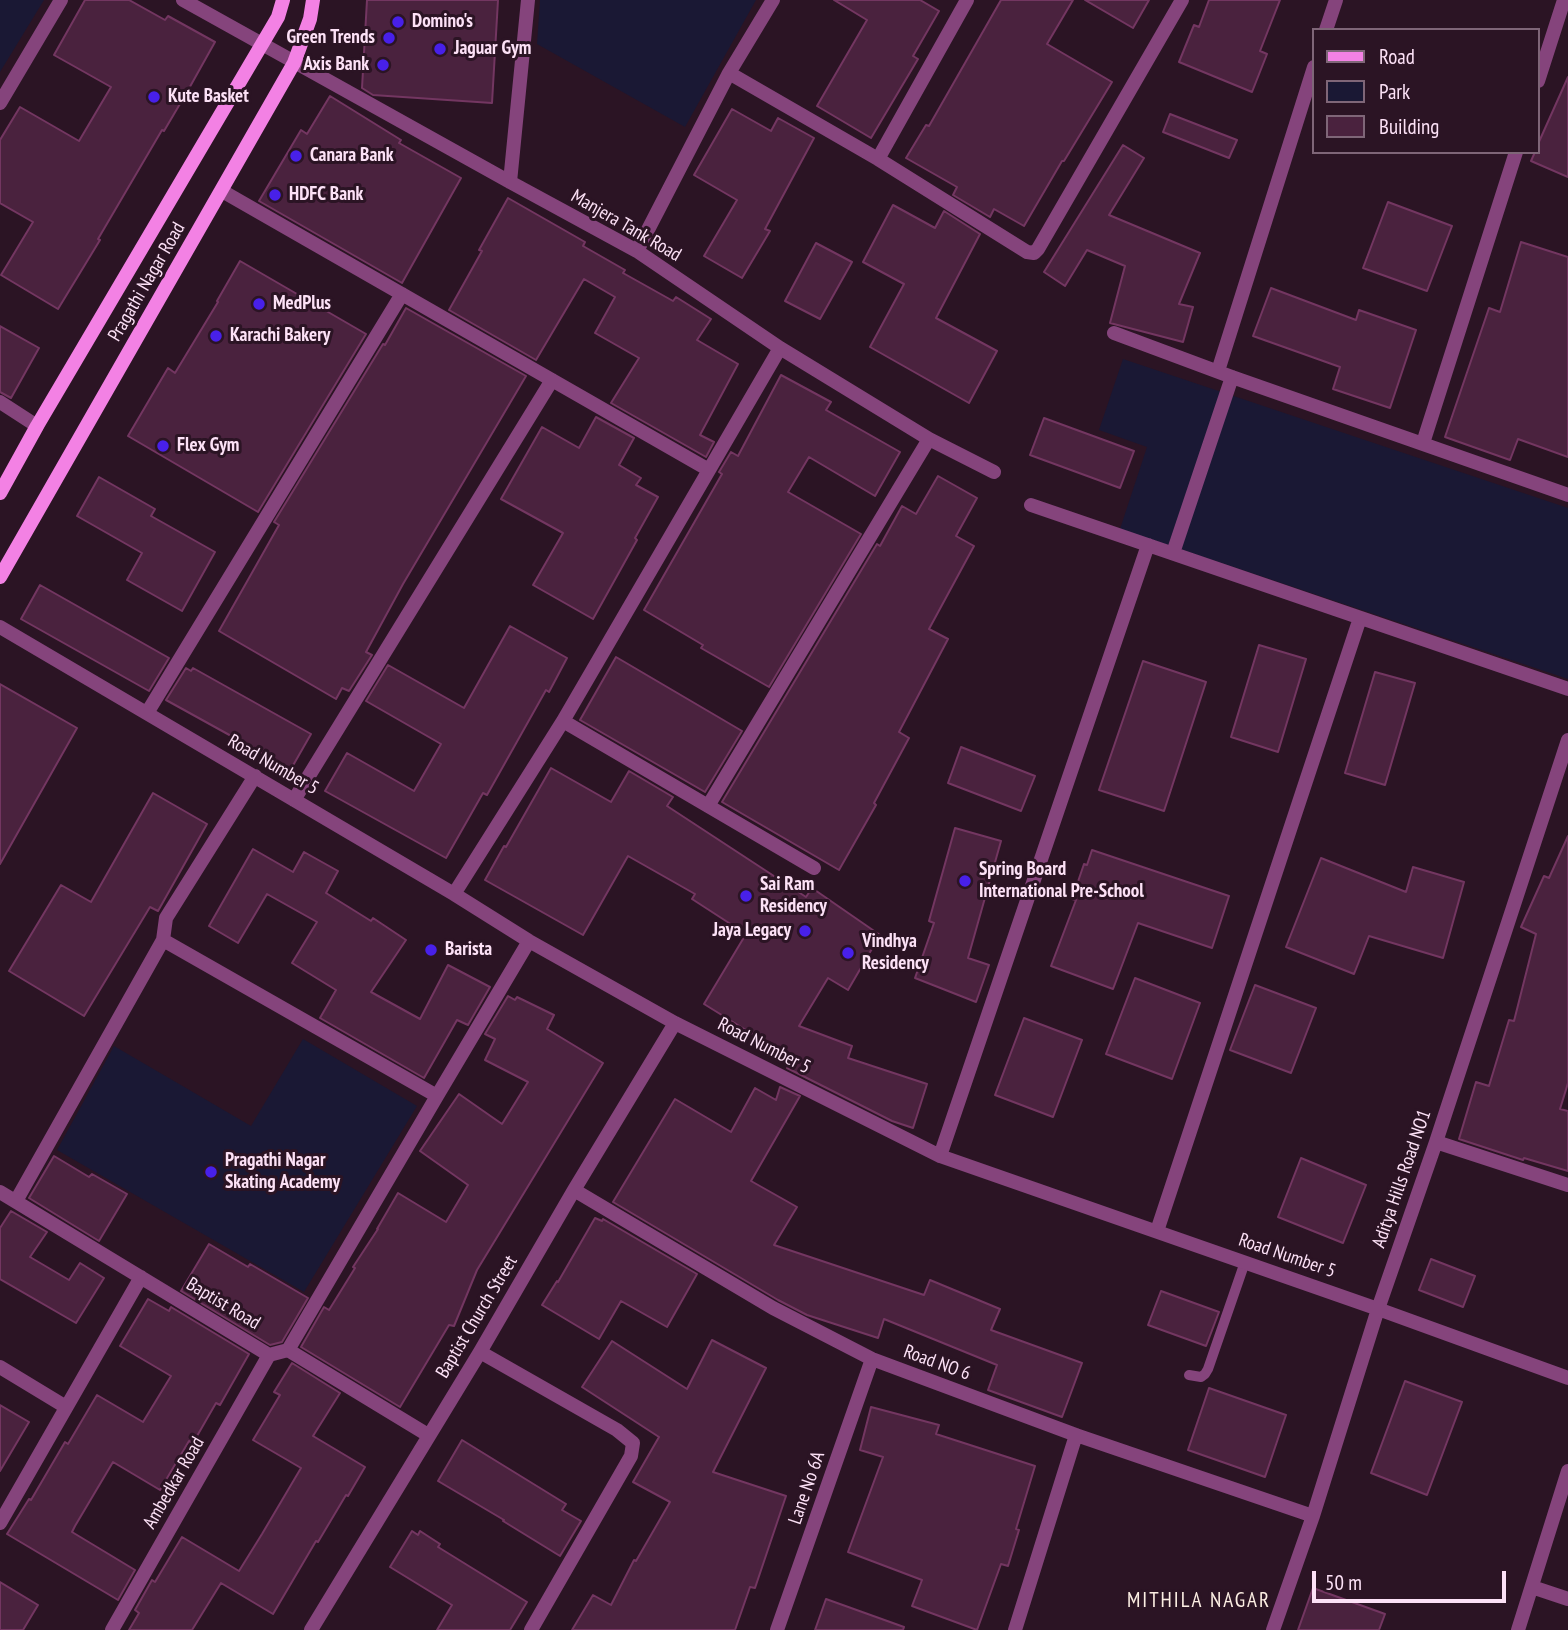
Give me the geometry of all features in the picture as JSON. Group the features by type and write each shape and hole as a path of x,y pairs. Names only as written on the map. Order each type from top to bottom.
{"main road":[{"name":"Pragathi Nagar Road","path":"0,493 278,17 283,0"},
{"name":"Pragathi Nagar Road","path":"0,577 294,63 310,19 313,0"}],"street":[{"path":"0,103 61,0"},
{"name":"Manjera Tank Road","path":"183,0 637,251 780,348 929,439 994,472"},
{"path":"510,182 528,0"},
{"path":"637,251 729,73 773,0"},
{"path":"878,159 967,0"},
{"path":"729,73 878,159 1027,252 1034,253 1182,0"},
{"path":"1327,28 1336,0"},
{"path":"1540,75 1564,0"},
{"path":"1218,371 1312,74"},
{"path":"1423,443 1515,154"},
{"path":"222,191 709,470"},
{"path":"147,713 402,294"},
{"path":"1114,333 1568,495"},
{"path":"454,894 563,721 780,348"},
{"path":"1173,553 1232,377"},
{"path":"294,800 552,380"},
{"path":"0,402 37,426"},
{"path":"708,806 929,439"},
{"path":"1031,505 1568,689"},
{"path":"940,1156 1148,545"},
{"path":"1157,1231 1360,618"},
{"name":"Road Number 5","path":"0,627 454,894 529,941 675,1023 940,1156 1378,1308 1568,1378"},
{"path":"563,721 814,868"},
{"name":"Aditya Hills Road NO1","path":"1273,1630 1313,1516 1378,1308 1436,1142 1568,740"},
{"path":"16,1201 163,940 166,918 255,776"},
{"path":"163,940 437,1096"},
{"path":"428,1435 288,1350 529,941"},
{"name":"Baptist Church Street","path":"311,1630 675,1023"},
{"path":"1436,1142 1568,1185"},
{"name":"Road NO 6","path":"574,1189 773,1308 872,1359 1076,1435 1313,1516"},
{"name":"Baptist Road","path":"0,1192 270,1355 288,1350"},
{"path":"0,1523 141,1277"},
{"path":"480,1352 617,1430 633,1443 631,1456 531,1630"},
{"name":"Ambedkar Road","path":"113,1630 270,1355"},
{"name":"Lane No 6A","path":"778,1630 872,1359"},
{"path":"0,1367 66,1407"},
{"path":"1015,1630 1076,1435"},
{"path":"1518,1630 1568,1471"},
{"path":"1532,1587 1568,1599"}],"lane":[{"path":"1189,1375 1201,1377 1208,1369 1245,1262"}],"green space":[{"path":"0,0 44,0 0,72"},
{"path":"540,0 756,0 685,127 537,44"},
{"path":"1123,359 1568,508 1568,679 1120,529 1147,447 1099,430"},
{"name":"Pragathi Nagar Skating Academy","path":"303,1039 417,1106 304,1292 57,1150 114,1046 251,1126"}],"building":[{"path":"85,0 129,0 165,20 168,16 215,42 58,309 1,275 33,222 0,203 0,140 20,107 79,141 111,87 54,55"},
{"path":"367,0 498,0 492,103 373,95 362,88"},
{"path":"834,0 920,0 939,11 913,56 918,59 871,138 817,106 867,20"},
{"path":"1001,0 1073,0 1047,44 1112,82 1024,226 994,209 990,217 953,195 957,187 906,158 926,125 929,126"},
{"path":"1085,0 1149,0 1133,28"},
{"path":"1209,0 1280,0 1260,51 1267,54 1252,92 1179,62 1194,25 1199,27"},
{"path":"1568,77 1568,177 1531,161 1534,154 1540,154 1540,140"},
{"path":"330,96 401,140 399,143 461,178 402,283 259,201 301,130 307,134"},
{"path":"732,109 771,131 778,118 814,138 765,229 770,231 742,278 704,256 737,200 694,175"},
{"path":"1170,114 1237,140 1229,158 1163,132"},
{"path":"1123,145 1144,158 1109,215 1200,253 1179,304 1193,307 1183,342 1110,323 1125,266 1087,250 1065,286 1044,272"},
{"path":"508,198 585,242 583,246 625,270 623,273 673,301 676,297 711,319 697,340 738,364 700,435 714,442 706,457 611,403 639,358 595,333 615,297 584,279 536,360 449,310"},
{"path":"1388,202 1452,226 1427,291 1363,268"},
{"path":"893,205 935,228 944,211 980,234 936,318 997,351 969,403 870,347 904,284 863,262"},
{"path":"1521,242 1568,257 1568,457 1518,439 1510,460 1445,437 1489,308 1500,312"},
{"path":"816,243 852,262 820,319 785,301"},
{"path":"240,261 366,334 258,512 128,436 168,368 175,373"},
{"path":"1271,288 1356,320 1359,310 1416,330 1390,408 1333,389 1340,367 1253,336"},
{"path":"406,308 526,376 403,584 366,652 372,655 349,691 342,688 336,699 219,631 279,525 274,522"},
{"path":"0,326 39,348 11,398 0,392"},
{"path":"781,375 831,402 826,410 900,452 875,496 809,457 788,492 861,534 769,687 701,648 703,645 644,610 722,474 719,472 731,452 738,456"},
{"path":"596,417 634,438 619,465 641,478 636,485 658,497 593,619 533,585 563,533 501,499 542,427 579,448"},
{"path":"1044,418 1134,451 1120,488 1030,455"},
{"path":"938,476 977,498 956,536 974,546 929,629 948,639 899,732 909,738 874,803 876,805 839,870 722,802 902,506 916,514"},
{"path":"99,477 155,509 151,516 215,552 182,611 127,580 142,553 77,516"},
{"path":"40,585 169,658 149,691 21,619"},
{"path":"510,626 567,658 487,795 483,793 446,858 325,791 347,753 414,791 441,744 366,701 388,665 464,708"},
{"path":"1259,645 1306,659 1278,752 1231,737"},
{"path":"616,657 742,731 705,792 580,720"},
{"path":"1143,661 1206,682 1164,811 1099,790"},
{"path":"186,668 191,671 193,668 311,734 291,769 166,700"},
{"path":"1375,672 1415,683 1385,785 1345,773"},
{"path":"0,684 77,728 0,864"},
{"path":"961,747 1035,776 1021,811 948,783"},
{"path":"551,768 611,802 629,771 673,797 667,806 806,897 812,888 880,935 848,990 828,978 799,1026 852,1046 848,1058 927,1084 913,1128 892,1121 787,1068 791,1058 704,1004 746,934 692,899 695,894 628,856 583,935 485,880"},
{"path":"153,793 207,824 158,911 150,907 84,1016 9,971 61,885 91,902"},
{"path":"955,828 1001,841 968,958 989,965 976,1002 915,978 934,923 929,921"},
{"path":"1568,836 1568,1083 1560,1109 1568,1111 1568,1171 1524,1158 1523,1160 1459,1139 1476,1082 1489,1086 1509,1020 1514,1021 1536,934 1521,927 1544,876 1549,878"},
{"path":"253,849 293,872 304,852 338,871 326,893 371,921 373,918 406,940 371,992 420,1019 448,965 490,987 468,1025 457,1020 424,1078 320,1018 336,990 292,963 317,922 267,894 238,943 209,926"},
{"path":"1092,850 1229,896 1212,948 1138,923 1113,989 1051,966 1076,900 1072,899 1084,864 1087,865"},
{"path":"1321,858 1406,892 1413,867 1464,882 1443,958 1369,936 1354,974 1286,947"},
{"path":"1135,978 1200,1003 1172,1079 1106,1054"},
{"path":"1255,985 1316,1008 1291,1073 1230,1050"},
{"path":"508,996 515,1000 517,997 554,1015 547,1029 603,1063 477,1270 454,1326 449,1325 400,1407 301,1347 324,1307 329,1310 398,1193 446,1222 468,1185 420,1151 459,1094 502,1124 528,1082 485,1060 495,1039 485,1034"},
{"path":"1024,1018 1082,1040 1053,1117 995,1095"},
{"path":"780,1087 800,1096 751,1181 797,1207 774,1245 924,1295 930,1280 1000,1309 991,1330 1082,1363 1062,1417 988,1390 997,1365 884,1319 878,1338 807,1315 613,1202 675,1099 731,1132 755,1088 776,1100"},
{"path":"54,1156 89,1177 92,1174 127,1194 99,1241 29,1198"},
{"path":"1301,1158 1366,1185 1343,1243 1278,1217"},
{"path":"11,1211 47,1232 30,1257 69,1280 80,1263 104,1278 76,1323 0,1279 0,1228"},
{"path":"595,1218 602,1221 603,1219 697,1274 667,1327 621,1301 599,1339 542,1305"},
{"path":"209,1244 308,1298 282,1342 270,1345 181,1291"},
{"path":"1431,1259 1475,1276 1463,1307 1419,1290"},
{"path":"1161,1291 1219,1312 1206,1346 1148,1325"},
{"path":"148,1299 169,1311 171,1307 249,1354 220,1405 216,1403 193,1443 189,1441 160,1490 113,1462 75,1526 72,1532 135,1570 118,1600 7,1534 29,1499 31,1500 65,1442 68,1444 97,1395 143,1422 171,1376 120,1346"},
{"path":"712,1340 766,1368 713,1472 786,1496 755,1588 750,1587 735,1630 572,1630 593,1595 611,1605 634,1560 636,1561 670,1502 633,1482 659,1437 582,1387 612,1341 687,1389"},
{"path":"292,1363 340,1393 313,1436 365,1467 348,1496 346,1495 318,1542 316,1541 273,1614 221,1583 192,1630 129,1630 139,1613 135,1610 152,1580 155,1582 182,1537 239,1571 262,1534 301,1468 253,1440 280,1395 274,1392"},
{"path":"1405,1381 1462,1402 1427,1495 1371,1473"},
{"path":"1209,1388 1286,1415 1265,1477 1188,1450"},
{"path":"0,1405 29,1422 0,1471"},
{"path":"871,1407 939,1425 936,1434 1035,1466 1008,1566 1001,1564 977,1630 912,1606 922,1580 848,1552 883,1457 860,1450"},
{"path":"462,1440 566,1504 562,1510 581,1521 560,1556 438,1481"},
{"path":"412,1531 418,1535 420,1531 440,1544 438,1547 527,1602 510,1630 437,1630 452,1605 390,1567"},
{"path":"0,1582 38,1605 23,1630 0,1630"},
{"path":"1313,1588 1385,1614 1379,1630 1298,1630"},
{"path":"826,1599 904,1627 903,1630 815,1630"}],"place":[{"name":"Domino's","path":"398,22"},
{"name":"Green Trends","path":"389,38"},
{"name":"Jaguar Gym","path":"440,49"},
{"name":"Axis Bank","path":"383,65"},
{"name":"Kute Basket","path":"154,97"},
{"name":"Canara Bank","path":"296,156"},
{"name":"HDFC Bank","path":"275,195"},
{"name":"MedPlus","path":"259,304"},
{"name":"Karachi Bakery","path":"216,336"},
{"name":"Flex Gym","path":"163,446"},
{"name":"Spring Board International Pre-School","path":"965,881"},
{"name":"Sai Ram Residency","path":"746,896"},
{"name":"Jaya Legacy","path":"805,931"},
{"name":"Barista","path":"431,950"},
{"name":"Vindhya Residency","path":"848,953"},
{"name":"Pragathi Nagar Skating Academy","path":"211,1172"}],"district":[{"name":"MITHILA NAGAR","path":"1199,1601"}]}
